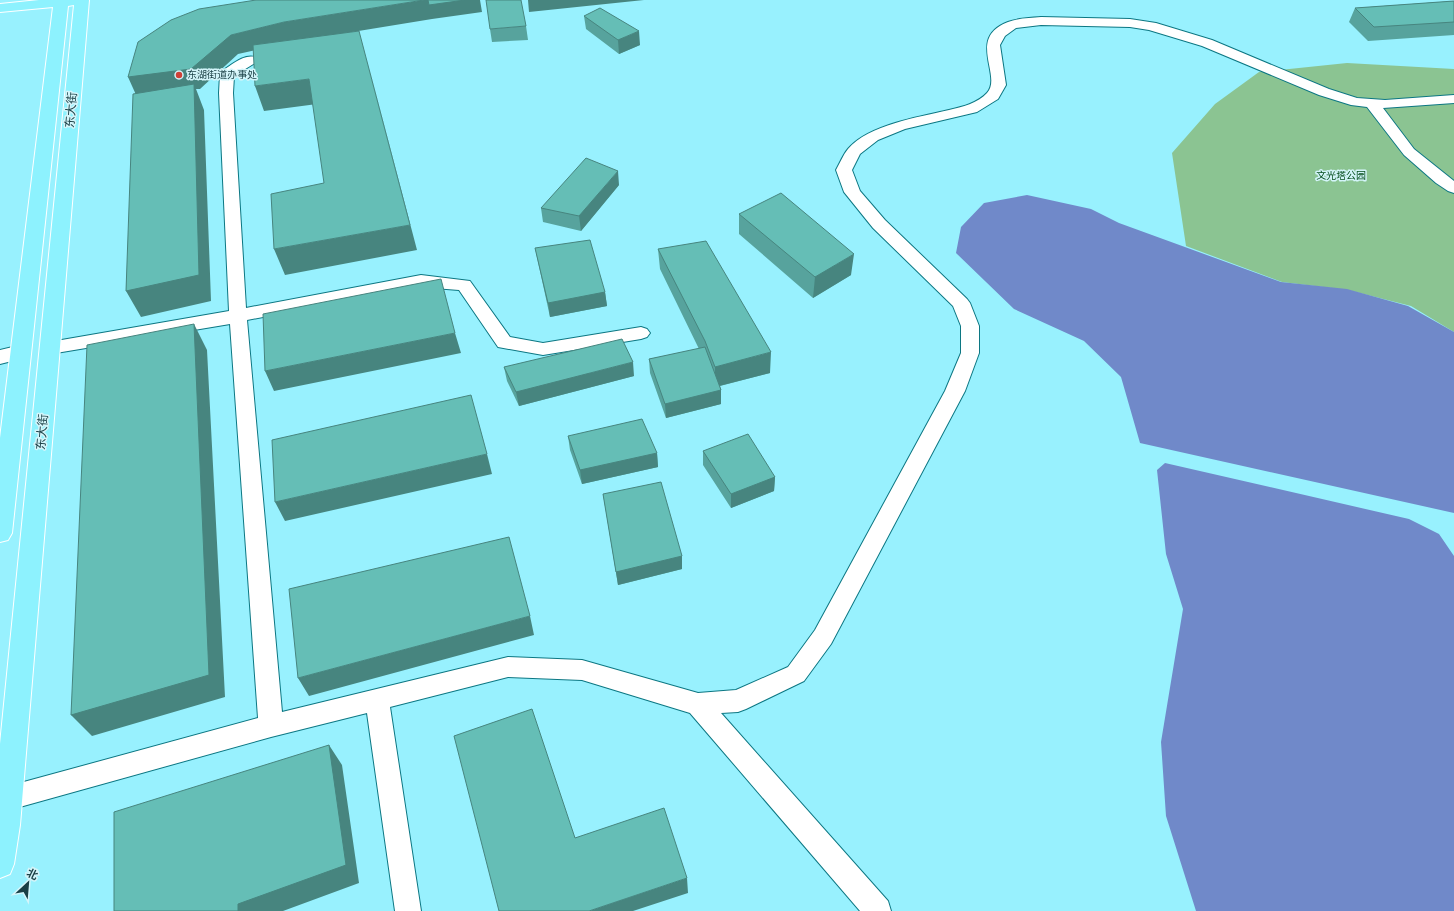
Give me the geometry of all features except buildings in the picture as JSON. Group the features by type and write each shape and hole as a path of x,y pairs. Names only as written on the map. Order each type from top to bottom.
{"main road":[{"path":"0,8 75,1"},
{"name":"东大街","path":"0,864 9,798 50,348 75,1"},
{"name":"东大街","path":"0,533 21,352 75,1"}],"street":[{"path":"0,357 21,352"}],"lane":[{"path":"9,798 271,726 508,667 582,670 698,704 738,701 796,674 823,637 831,623 956,391 970,353 970,326 961,303 880,224 852,192 844,170 854,151 873,137 900,126 972,108 993,96 999,85 993,45 1000,33 1012,25 1041,21 1130,23 1151,26 1207,43 1324,92 1356,102 1385,104 1454,99"},
{"path":"250,60 227,74 226,93 238,316 271,726"},
{"path":"1371,103 1409,152 1442,180 1454,188"},
{"path":"50,348 238,316 422,281 464,285 504,342 542,349 641,333"},
{"path":"377,700 408,911"},
{"path":"698,704 878,911"}],"green space":[{"name":"文光塔公园","path":"1347,63 1454,69 1454,332 1411,306 1348,290 1282,282 1186,246 1172,153 1215,104 1259,72"}],"water":[{"path":"1027,195 1091,209 1119,223 1281,282 1347,289 1408,306 1454,332 1454,513 1140,443 1121,377 1084,341 1014,309 956,253 961,227 984,203"},
{"path":"1165,463 1409,519 1439,534 1454,556 1454,911 1196,911 1166,816 1161,742 1183,609 1166,554 1157,470"}],"place":[{"name":"东湖街道办事处","path":"179,75"}]}
